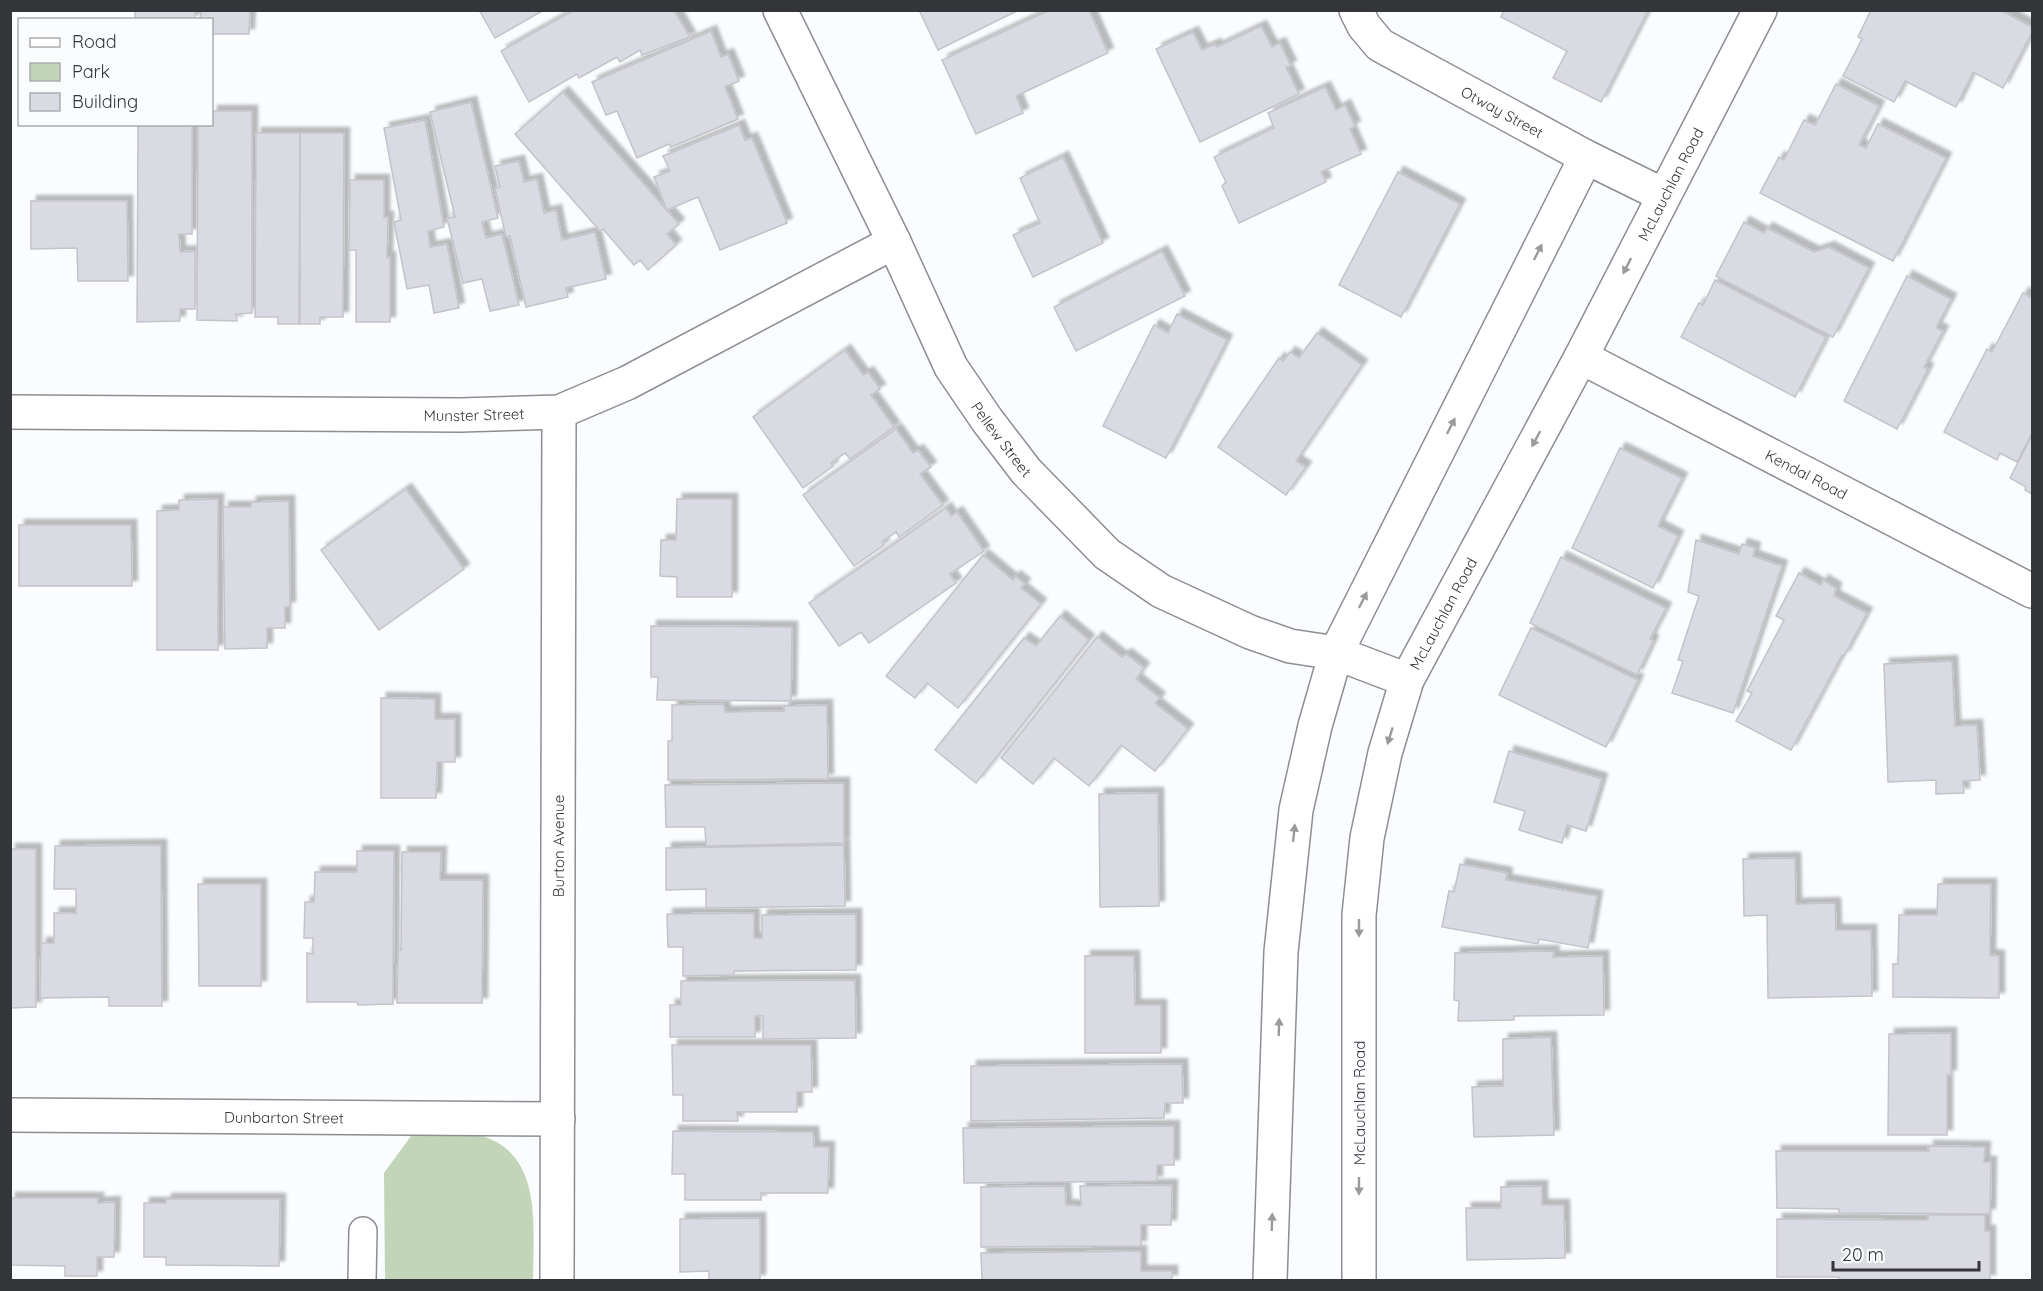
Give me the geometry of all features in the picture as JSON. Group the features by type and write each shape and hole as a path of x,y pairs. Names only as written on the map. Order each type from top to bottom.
{"street":[{"name":"Pellew Street","path":"780,10 894,242 951,367 987,420 1026,471 1107,554 1161,591 1250,632 1290,646 1336,653 1407,680"},
{"name":"Otway Street","path":"1356,10 1364,26 1380,45 1586,157 1663,195"},
{"name":"McLauchlan Road","path":"1359,1281 1359,915 1367,838 1385,753 1407,680 1581,357 1760,10"},
{"path":"1270,1281 1281,952 1296,810 1315,726 1336,653 1586,157"},
{"name":"Munster Street","path":"10,412 460,415 559,412 627,383 894,242"},
{"name":"Kendal Road","path":"1581,357 2032,591"},
{"name":"Burton Avenue","path":"557,1281 559,412"},
{"name":"Dunbarton Street","path":"10,1115 558,1119"}],"lane":[{"path":"362,1281 363,1231"}],"green space":[{"path":"468,1133 493,1140 511,1153 522,1170 533,1212 533,1280 385,1280 384,1173 411,1136"}],"building":[{"path":"135,10 195,10 195,18 135,18"},
{"path":"201,10 250,10 249,34 213,34 213,18 200,18"},
{"path":"479,10 544,10 495,38"},
{"path":"574,10 674,10 690,37 642,55 640,50 620,62 617,57 579,78 577,74 529,102 501,51"},
{"path":"919,10 1019,10 938,50"},
{"path":"1050,10 1089,10 1108,53 1016,96 1023,113 976,134 942,60"},
{"path":"1504,10 1648,10 1601,102 1553,78 1567,51 1501,17"},
{"path":"1871,10 2000,10 2032,27 2032,32 2003,88 1973,72 1956,107 1905,81 1894,102 1843,76 1862,39 1858,37"},
{"path":"1261,26 1272,47 1280,43 1291,66 1286,67 1299,94 1200,142 1156,49 1193,32 1202,50 1215,44 1217,47"},
{"path":"711,31 721,57 728,54 739,81 725,87 738,119 671,147 669,144 637,158 617,111 606,115 592,82"},
{"path":"1836,84 1879,106 1859,145 1866,148 1878,124 1946,158 1893,261 1760,193 1779,157 1784,160 1804,120 1815,125"},
{"path":"1325,87 1336,110 1345,105 1355,126 1350,129 1361,154 1321,172 1326,182 1239,223 1222,186 1226,182 1214,157 1274,128 1268,113"},
{"path":"563,92 679,224 667,234 676,245 648,270 640,260 634,265 603,229 600,231 515,134"},
{"path":"471,102 498,218 482,222 486,238 502,234 519,305 490,311 482,279 463,283 447,218 455,217 430,112"},
{"path":"213,111 252,111 252,313 236,314 237,321 197,320 198,126 213,126"},
{"path":"425,120 444,227 428,231 430,247 447,244 459,308 434,313 429,285 407,289 394,222 401,220 384,128"},
{"path":"739,125 745,140 752,138 787,223 720,250 698,197 667,210 654,177 670,171 663,156"},
{"path":"138,126 192,126 192,234 179,234 180,252 195,251 195,309 180,309 180,321 137,322"},
{"path":"256,133 300,133 299,324 278,324 278,317 255,317"},
{"path":"300,133 344,133 343,317 320,317 320,324 300,324"},
{"path":"1063,157 1103,243 1033,277 1013,235 1040,223 1020,178"},
{"path":"519,161 524,182 537,179 544,213 556,210 562,240 595,232 606,279 566,288 568,297 526,307 510,236 506,237 495,188 500,187 495,166"},
{"path":"1398,172 1460,204 1401,317 1339,285"},
{"path":"350,180 384,180 384,217 388,217 387,258 390,257 390,322 356,322 356,250 349,250"},
{"path":"31,201 127,201 128,281 78,281 77,248 31,249"},
{"path":"1744,222 1764,233 1767,228 1814,252 1829,247 1869,268 1833,337 1716,276"},
{"path":"1162,251 1185,296 1076,351 1054,307"},
{"path":"1907,276 1951,299 1936,328 1943,331 1924,367 1928,369 1897,429 1844,401"},
{"path":"1715,280 1826,337 1795,397 1681,337 1699,303 1703,305"},
{"path":"2023,293 2032,298 2032,433 2017,462 2000,453 1997,460 1944,432 1987,349 1992,352"},
{"path":"1177,314 1227,340 1166,458 1103,426 1154,325 1168,333"},
{"path":"1317,333 1362,365 1296,461 1306,467 1286,495 1218,447 1279,358 1283,361 1290,352 1299,358"},
{"path":"845,350 863,375 868,372 880,389 871,395 894,427 850,459 845,453 831,463 833,466 803,488 753,417"},
{"path":"896,429 913,453 918,450 931,467 920,474 943,505 899,537 896,532 882,542 884,545 854,566 803,495"},
{"path":"2032,435 2032,494 2025,490 2026,487 2010,478"},
{"path":"1620,448 1682,478 1658,526 1678,536 1653,588 1572,548"},
{"path":"406,489 464,569 379,630 321,550"},
{"path":"218,499 218,650 157,650 157,511 179,510 179,500"},
{"path":"677,499 732,499 732,597 677,597 677,577 660,576 661,540 676,540"},
{"path":"289,501 290,607 285,607 285,628 267,628 267,648 225,649 223,507 251,507 251,502"},
{"path":"946,508 951,516 957,512 984,551 950,574 956,583 869,643 861,632 839,646 809,603"},
{"path":"19,525 131,525 132,586 19,586"},
{"path":"1696,540 1739,554 1742,544 1755,548 1753,556 1782,566 1733,713 1672,693 1683,661 1678,660 1699,596 1688,592"},
{"path":"983,555 1013,580 1015,576 1025,584 1021,588 1041,604 958,708 927,683 915,698 886,676"},
{"path":"1561,557 1666,608 1650,639 1653,641 1637,675 1530,623"},
{"path":"1799,573 1821,585 1823,580 1836,588 1834,596 1867,613 1791,750 1736,721 1752,693 1747,691 1784,620 1776,616"},
{"path":"1060,616 1089,640 976,783 935,750 1024,638 1036,646"},
{"path":"651,626 792,627 791,701 657,700 658,677 651,677"},
{"path":"1531,628 1638,680 1606,747 1499,695"},
{"path":"1097,637 1122,657 1126,654 1144,668 1136,679 1160,698 1155,703 1188,729 1155,771 1121,745 1089,786 1054,758 1033,784 1001,758"},
{"path":"1952,661 1955,726 1977,725 1980,780 1963,781 1964,793 1936,794 1936,780 1888,782 1884,664"},
{"path":"381,698 435,699 435,719 455,719 455,762 437,762 436,798 381,798"},
{"path":"724,704 725,712 784,711 784,706 827,705 828,779 668,780 668,741 672,741 672,705"},
{"path":"1509,751 1602,779 1586,831 1567,825 1562,843 1519,830 1525,811 1494,802"},
{"path":"844,783 844,843 706,846 705,827 666,827 665,785"},
{"path":"1158,793 1159,906 1100,907 1099,794"},
{"path":"161,845 162,1006 109,1006 109,997 40,998 41,943 54,943 54,913 76,913 76,889 54,889 55,846"},
{"path":"844,845 845,906 706,908 706,889 666,890 666,848"},
{"path":"10,849 36,849 36,1007 10,1008"},
{"path":"357,851 394,851 393,1004 358,1005 357,1002 307,1002 307,953 313,954 313,938 304,938 305,902 314,902 315,872 357,872"},
{"path":"402,852 441,852 440,880 483,880 482,1003 397,1003 398,949 401,950"},
{"path":"1795,858 1796,904 1835,903 1836,930 1871,930 1872,996 1768,998 1767,915 1744,916 1743,859"},
{"path":"1460,864 1507,873 1506,880 1597,896 1588,948 1539,939 1538,944 1442,927 1449,891 1454,892"},
{"path":"198,884 261,884 261,986 199,986"},
{"path":"1938,884 1991,884 1990,955 1999,956 1999,998 1893,997 1893,964 1898,964 1899,915 1937,915"},
{"path":"754,913 754,938 762,938 762,915 856,914 856,970 734,971 734,975 683,976 683,947 668,947 667,914"},
{"path":"1554,951 1553,957 1603,956 1604,1015 1514,1016 1514,1020 1458,1021 1459,1001 1454,1000 1455,953"},
{"path":"1085,956 1134,956 1135,1005 1161,1005 1161,1053 1085,1053"},
{"path":"855,980 856,1038 763,1039 763,1016 755,1016 755,1037 670,1037 670,1005 681,1005 681,981"},
{"path":"1951,1033 1951,1075 1947,1075 1947,1135 1888,1135 1889,1034"},
{"path":"1551,1037 1554,1135 1474,1137 1472,1087 1503,1086 1503,1039"},
{"path":"672,1045 811,1045 812,1092 797,1092 797,1112 737,1112 738,1121 683,1121 683,1095 673,1095"},
{"path":"1182,1064 1183,1103 1165,1103 1164,1118 971,1121 971,1066"},
{"path":"1174,1126 1174,1165 1157,1165 1157,1181 964,1183 963,1128"},
{"path":"673,1131 813,1132 814,1147 829,1147 828,1193 761,1193 761,1200 685,1200 685,1174 672,1174"},
{"path":"1928,1146 1985,1147 1984,1162 1991,1162 1990,1214 1839,1213 1839,1209 1777,1208 1776,1151 1929,1151"},
{"path":"1172,1185 1171,1225 1141,1225 1141,1246 981,1247 981,1187 1065,1186 1066,1205 1081,1206 1080,1186"},
{"path":"1542,1186 1542,1205 1564,1205 1565,1258 1467,1260 1466,1208 1501,1208 1501,1187"},
{"path":"10,1198 98,1198 98,1203 115,1202 114,1257 97,1257 97,1276 65,1276 65,1266 10,1265"},
{"path":"166,1199 280,1199 279,1266 166,1265 166,1257 144,1257 144,1203 166,1203"},
{"path":"1928,1215 1985,1215 1985,1231 1990,1231 1990,1280 1839,1280 1839,1277 1777,1277 1777,1219 1928,1220"},
{"path":"760,1218 760,1280 709,1280 709,1271 680,1272 680,1219"},
{"path":"1141,1251 1141,1271 1172,1271 1172,1280 982,1280 981,1253"}]}
